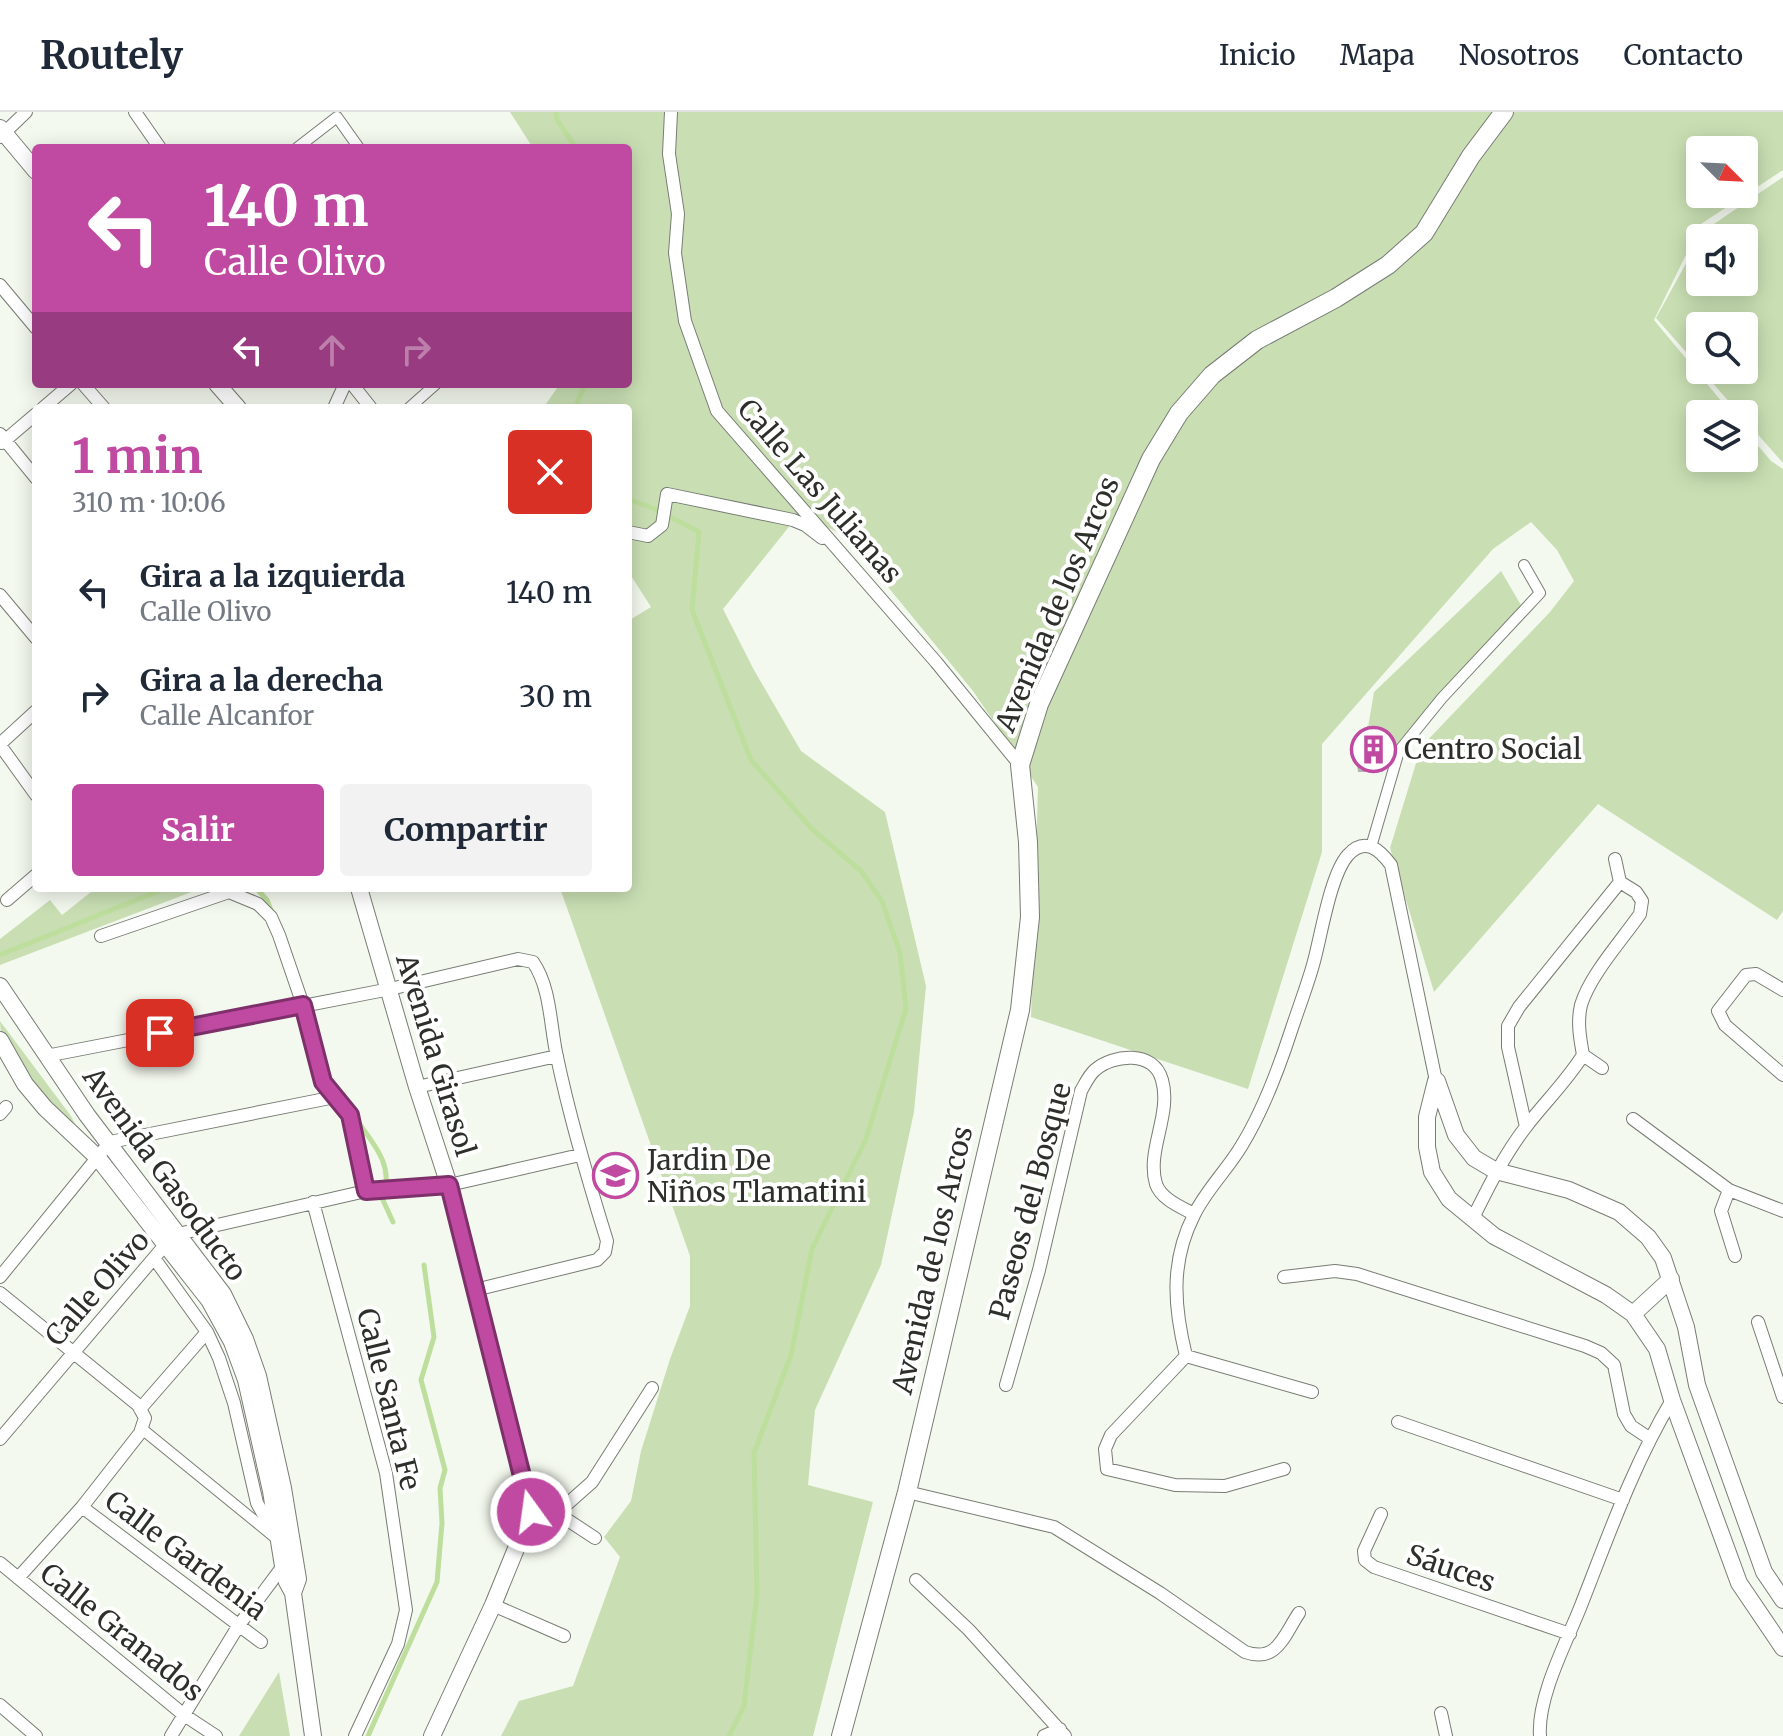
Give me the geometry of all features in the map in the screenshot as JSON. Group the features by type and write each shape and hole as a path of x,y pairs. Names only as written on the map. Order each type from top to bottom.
{"main road":[{"name":"Avenida de los Arcos","path":"841,1736 907,1492 1020,1010 1030,917 1028,842 1020,765 1039,704 1151,459 1179,413 1212,375 1257,340 1336,298 1388,265 1424,233 1471,156 1504,112"}],"street":[{"path":"26,112 1,133 32,167"},
{"path":"135,112 157,144"},
{"name":"Calle Las Julianas","path":"671,112 669,154 678,214 675,253 685,321 717,411 936,662 1020,765"},
{"path":"302,144 337,117 356,144"},
{"path":"0,285 32,323"},
{"path":"48,404 66,388"},
{"path":"86,388 100,404"},
{"path":"220,388 234,404"},
{"path":"355,388 368,404"},
{"path":"414,404 432,388"},
{"path":"32,417 2,439 32,473"},
{"path":"632,533 648,536 662,522 667,494 748,509 805,525 843,555"},
{"path":"1371,847 1399,751 1442,698 1540,593 1524,565"},
{"path":"0,595 32,633"},
{"path":"32,715 0,744 32,789"},
{"path":"1186,1356 1178,1323 1175,1269 1194,1214 1242,1145 1265,1100 1308,980 1336,878 1347,856 1358,847 1371,847 1380,851 1391,865 1436,1081 1456,1135 1474,1158 1496,1171 1569,1190 1619,1212 1648,1237 1663,1258 1686,1327 1697,1385 1764,1572 1783,1600"},
{"path":"1472,1220 1496,1171 1526,1127 1568,1080 1583,1055 1578,1029 1582,1004 1591,985 1640,914 1642,901 1636,892 1620,882 1615,859"},
{"path":"7,900 32,878"},
{"path":"1526,1127 1508,1047 1508,1026 1519,1007 1620,882"},
{"path":"101,936 229,892 258,904 271,917 279,935 304,1005 323,1082 350,1115 370,1191"},
{"name":"Avenida Girasol","path":"360,892 449,1185 531,1512"},
{"path":"46,1056 390,989 518,959 533,962 542,974 580,1155 607,1241 605,1252 597,1260 475,1290"},
{"path":"1783,990 1756,974 1746,975 1718,1011 1725,1025 1783,1075"},
{"name":"Avenida Gasoducto","path":"0,986 46,1056 110,1142 166,1246 223,1294 245,1339 258,1376 283,1488 298,1579 293,1593"},
{"name":"Avenida Gasoducto","path":"2,1047 25,1084 45,1108 98,1158 209,1300 232,1342 246,1380 271,1491 283,1566 293,1593 313,1736"},
{"path":"1583,1055 1602,1068"},
{"path":"417,1087 557,1056"},
{"name":"Paseos del Bosque","path":"1006,1385 1039,1270 1081,1091 1093,1071 1112,1059 1128,1056 1144,1061 1155,1067 1162,1080 1163,1104 1153,1171 1157,1188 1168,1199 1194,1214"},
{"path":"1436,1081 1427,1117 1427,1147 1432,1172 1449,1199 1494,1236 1606,1295 1633,1314 1657,1349 1672,1400 1739,1583 1783,1648"},
{"path":"0,1277 110,1142 335,1097"},
{"path":"1633,1119 1729,1190 1783,1211"},
{"name":"Calle Olivo","path":"0,1439 166,1246 313,1202 370,1191 449,1185 580,1155"},
{"path":"1729,1190 1721,1211 1735,1256"},
{"name":"Calle Santa Fe","path":"313,1202 386,1473 406,1610 398,1644 355,1736"},
{"path":"166,1246 219,1358 234,1403 257,1503 279,1541"},
{"path":"1284,1277 1335,1271 1357,1274 1601,1353 1614,1365 1624,1414 1631,1426 1649,1438"},
{"path":"1633,1314 1671,1279"},
{"path":"0,1293 279,1541"},
{"path":"1758,1322 1783,1397"},
{"path":"18,1578 82,1507 207,1332"},
{"path":"1186,1356 1312,1392"},
{"path":"1186,1356 1111,1435 1105,1449 1107,1469 1175,1485 1225,1486 1284,1469"},
{"path":"557,1513 592,1482 652,1388"},
{"path":"1540,1736 1542,1711 1570,1634 1649,1438 1672,1400"},
{"path":"1398,1422 1623,1500"},
{"path":"907,1492 1054,1527 1160,1593 1245,1652 1260,1657 1270,1654 1299,1613"},
{"name":"Calle Gardenia","path":"82,1507 261,1642"},
{"path":"432,1736 493,1605 531,1512 557,1513 595,1538"},
{"name":"Sáuces","path":"1381,1514 1364,1551 1365,1560 1374,1567 1570,1634"},
{"name":"Calle Granados","path":"0,1563 184,1715 216,1736"},
{"path":"171,1736 239,1625 283,1566"},
{"path":"916,1580 969,1630 1062,1733"},
{"path":"493,1605 564,1636"},
{"path":"0,1705 36,1736"},
{"path":"1441,1713 1446,1736"},
{"path":"1044,1736 1062,1733"}],"green space":[{"path":"510,112 1783,112 1783,170 1758,186 1758,136 1686,136 1686,208 1725,208 1701,224 1686,224 1686,255 1654,320 1686,359 1686,384 1707,384 1720,400 1686,400 1686,472 1758,472 1758,446 1783,469 1783,911 1777,920 1598,804 1434,992 1390,848 1421,747 1550,612 1574,581 1557,550 1531,522 1493,549 1322,744 1322,852 1248,1089 1031,1017 1038,787 973,691 848,538 800,513 723,609 801,751 885,812 926,986 914,1112 881,1265 815,1410 808,1485 873,1502 813,1736 501,1736 519,1701 573,1686 620,1557 604,1537 631,1501 641,1451 690,1306 690,1256 561,892 632,892 632,619 651,607 632,577 632,404 546,404 557,388 632,388 632,144 530,144"},
{"path":"1783,177 1783,463 1758,435 1758,400 1728,400 1713,384 1758,384 1758,312 1686,312 1686,352 1656,318 1686,263 1686,296 1758,296 1758,224 1714,224 1737,208 1758,208 1758,194"},
{"path":"1501,571 1525,612 1392,753 1387,736 1368,727 1374,692"},
{"path":"91,892 192,892 0,965 0,939 50,900 62,915"},
{"path":"0,1021 77,1128 39,1094 16,1068 2,1038"},
{"path":"279,1672 290,1736 239,1736"}],"building":[{"name":"Centro Social","path":"1368,727 1387,735 1392,753 1382,771 1359,771 1354,744"}],"waterway":[{"path":"556,112 557,120 573,144"},
{"path":"577,404 583,388"},
{"path":"632,500 699,532 692,610 751,760 812,829 861,871 882,901 900,953 906,1008 866,1139 812,1249 791,1355 754,1453 757,1594 744,1706 729,1736"},
{"path":"0,955 156,892"},
{"path":"260,892 272,913"},
{"path":"324,1063 331,1083"},
{"path":"355,1118 375,1146 384,1166 386,1187 382,1198 393,1222"},
{"path":"368,1736 437,1582 442,1523 440,1488 445,1470 421,1380 434,1337 424,1265"}],"place":[{"name":"Centro Social","path":"1373,749"},
{"name":"Jardin De Niños Tlamatini","path":"616,1176"}],"route":[{"path":"160,1033 303,1005 323,1082 350,1115 366,1191 449,1185 531,1512"}]}
